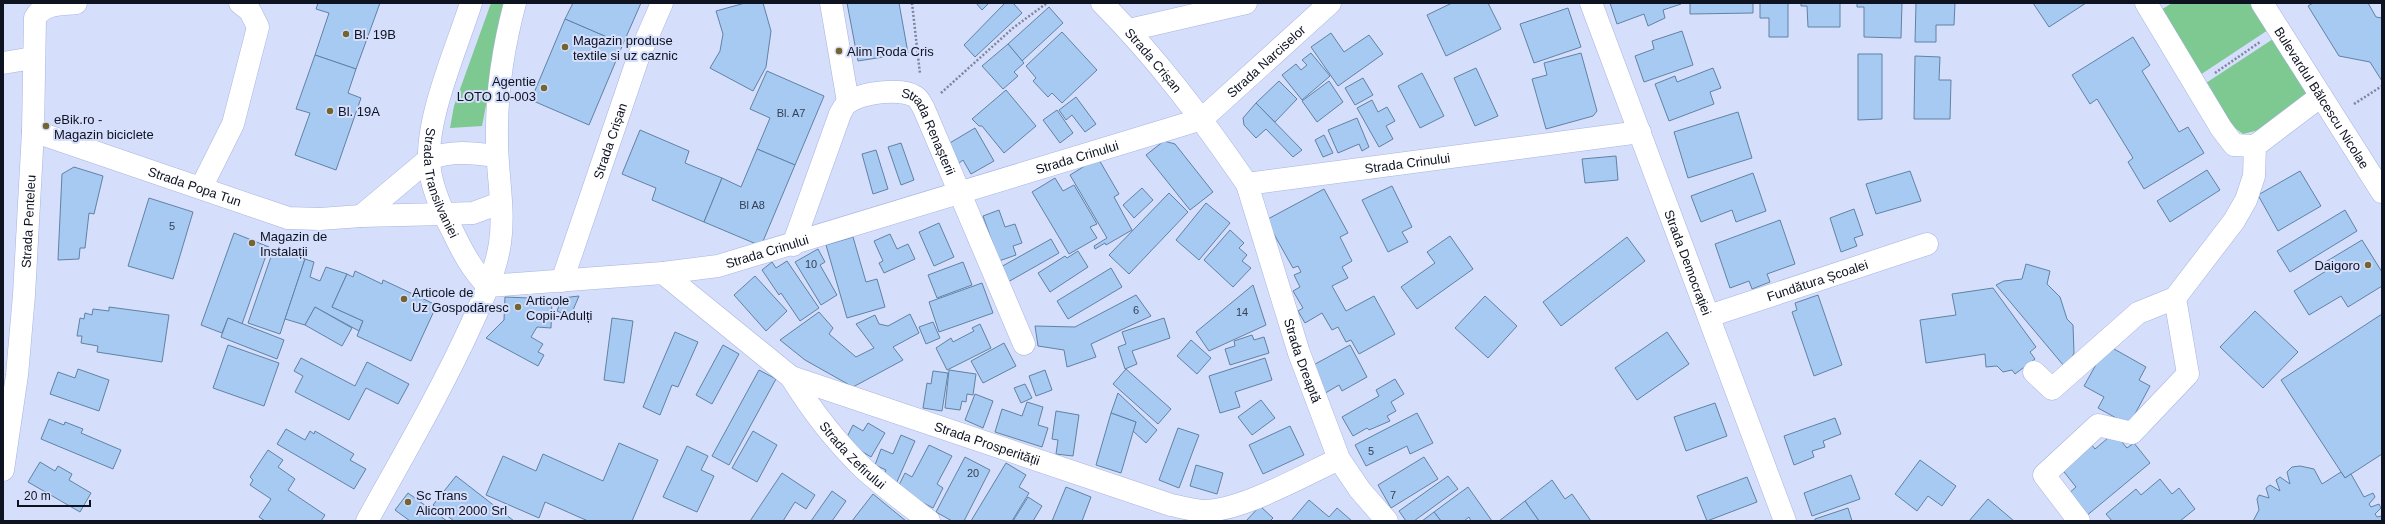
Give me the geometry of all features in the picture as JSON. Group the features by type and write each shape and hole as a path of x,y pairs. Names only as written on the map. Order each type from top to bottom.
{"street":[{"name":"Strada Penteleu","path":"3,470 17,375 33,131 33,58 35,18 39,11 46,7 76,3"},
{"path":"202,188 233,124 258,27 250,10 240,3"},
{"name":"Strada Transilvaniei","path":"471,3 433,121 429,159 432,181 444,214 464,256 475,273 488,286"},
{"path":"367,521 460,348 488,286 500,243 500,203 497,156 499,84 505,41 515,3"},
{"name":"Strada Crișan","path":"562,281 638,58 662,3"},
{"path":"793,245 840,114 848,102 831,3"},
{"name":"Strada Crișan","path":"1102,3 1129,30 1202,119"},
{"path":"1129,30 1246,3"},
{"name":"Strada Narciselor","path":"1202,119 1330,3"},
{"name":"Strada Democrației","path":"1591,3 1785,521"},
{"path":"2146,3 2221,128 2234,144 2255,146 2321,96"},
{"name":"Bulevardul Bălcescu Nicolae","path":"2262,3 2382,192"},
{"path":"3,63 33,58"},
{"name":"Strada Renașterii","path":"848,102 857,97 889,92 904,92 921,103 1024,344"},
{"path":"1202,119 1247,184"},
{"name":"Strada Crinului","path":"488,286 663,273 718,266 793,245 1202,119"},
{"name":"Strada Popa Tun","path":"33,131 288,218 320,219 473,212 500,203"},
{"name":"Strada Crinului","path":"1247,184 1640,132"},
{"path":"2034,372 2052,389 2138,313 2175,298 2234,221 2246,200 2254,176 2255,146"},
{"path":"361,216 429,159 445,153 497,156"},
{"name":"Strada Dreaptă","path":"1247,184 1299,353 1340,459 1360,490 1387,521"},
{"name":"Fundătura Școalei","path":"1709,316 1927,244"},
{"name":"Strada Prosperității","path":"663,273 791,377 1172,505 1202,511 1226,507 1253,498 1340,459"},
{"path":"2079,521 2044,475 2098,425 2132,433 2188,374 2175,298"},
{"name":"Strada Zefirului","path":"791,377 812,411 830,434 864,469 929,521"}],"path":[{"path":"912,3 921,71 921,103"},
{"path":"921,103 1013,28 1047,3"},
{"path":"2195,86 2279,29"},
{"path":"2334,117 2382,86"}],"green space":[{"path":"491,3 506,3 482,126 450,128 454,106"},
{"path":"2172,3 2255,3 2271,28 2200,75 2161,10"},
{"path":"2276,37 2313,95 2259,130 2243,134 2231,125 2206,83"}],"building":[{"name":"Bl. 19B","path":"318,3 380,3 356,69 315,55 329,13 316,9"},
{"path":"573,3 641,3 623,44 565,19"},
{"path":"745,3 763,3 771,31 766,67 753,91 710,68 720,51 723,34 716,11"},
{"path":"847,3 899,3 908,53 858,61"},
{"path":"976,3 989,3 982,10"},
{"path":"1005,3 1013,3 1022,13 975,57 964,45"},
{"path":"1452,3 1488,3 1501,29 1446,56 1427,15"},
{"path":"1610,3 1681,4 1663,10 1665,18 1648,26 1644,14 1617,24"},
{"path":"1690,3 1753,3 1753,13 1690,14"},
{"path":"1760,3 1788,3 1788,37 1769,37 1769,18 1760,18"},
{"path":"1801,3 1840,3 1840,27 1808,27 1807,6 1801,6"},
{"path":"1857,3 1902,3 1901,38 1864,37 1864,7 1857,7"},
{"path":"1916,3 1955,3 1954,25 1936,25 1936,42 1915,42"},
{"path":"2033,3 2086,3 2049,27"},
{"path":"2313,3 2368,3 2376,17 2382,18 2382,81 2370,62 2339,56 2308,6"},
{"path":"1049,7 1063,23 1022,61 1008,44"},
{"path":"1568,8 1581,47 1534,63 1520,24"},
{"path":"565,19 623,44 589,125 531,100"},
{"path":"1682,31 1693,65 1644,82 1635,56 1654,49 1652,41"},
{"path":"1062,32 1097,70 1062,103 1052,93 1048,97 1033,81 1036,78 1026,66"},
{"path":"1331,33 1344,52 1369,35 1383,54 1338,86 1311,47"},
{"path":"2133,37 2150,65 2142,71 2179,132 2188,127 2204,153 2144,189 2128,162 2133,158 2097,99 2090,104 2072,75"},
{"path":"1008,44 1024,63 1014,72 1018,76 1003,89 982,66"},
{"path":"1311,53 1330,76 1302,100 1282,75 1296,64 1301,70 1307,65 1302,60"},
{"path":"1581,53 1597,111 1593,116 1546,129 1532,79 1547,75 1544,63"},
{"path":"1858,54 1882,54 1882,119 1858,120"},
{"name":"Bl. 19A","path":"315,55 356,69 348,93 361,98 336,170 295,155 310,113 296,109"},
{"path":"1915,56 1940,57 1939,80 1951,80 1950,119 1914,119"},
{"path":"1476,68 1498,116 1475,126 1454,78"},
{"path":"1713,68 1721,88 1710,92 1714,104 1669,121 1655,84 1675,76 1677,82"},
{"path":"767,71 824,96 795,165 757,149 770,118 750,109"},
{"path":"1422,73 1444,116 1420,128 1398,86"},
{"path":"1363,78 1373,95 1355,105 1345,88"},
{"path":"1279,81 1297,99 1275,122 1256,103"},
{"path":"1329,81 1343,102 1317,122 1302,101"},
{"path":"1006,90 1036,126 1004,153 982,126 979,126 972,119"},
{"path":"1076,97 1096,124 1085,132 1072,115 1066,120 1059,110"},
{"path":"1372,100 1378,112 1387,107 1395,121 1386,126 1393,139 1379,147 1357,108"},
{"path":"1256,103 1302,150 1293,157 1266,129 1256,138 1244,125 1243,118"},
{"path":"1057,110 1073,133 1060,143 1043,120"},
{"path":"1738,112 1752,158 1688,178 1674,132"},
{"path":"1357,118 1369,147 1362,151 1359,144 1338,153 1328,130"},
{"path":"975,128 994,161 971,174 963,160 959,163 948,144"},
{"path":"640,130 689,151 685,163 722,178 704,222 652,200 656,188 622,174"},
{"path":"1324,135 1333,153 1323,157 1315,140"},
{"path":"1164,141 1175,144 1213,192 1190,210 1146,155"},
{"path":"901,143 914,180 901,185 888,147"},
{"path":"757,149 795,165 761,246 704,222 722,178 741,187"},
{"path":"876,150 888,189 873,194 862,154"},
{"path":"1616,156 1618,180 1585,183 1582,159"},
{"path":"1098,158 1119,194 1114,197 1132,230 1106,245 1105,243 1095,249 1094,246 1107,238 1070,175"},
{"path":"74,167 103,176 94,214 89,213 85,248 80,248 79,259 58,260 62,174"},
{"path":"2207,170 2220,190 2170,222 2157,201"},
{"path":"1910,171 1921,201 1876,214 1866,184"},
{"path":"2300,171 2321,206 2278,231 2258,195"},
{"path":"1753,173 1766,211 1736,222 1732,210 1701,222 1691,196"},
{"path":"1055,178 1063,191 1074,185 1097,224 1090,227 1097,238 1069,254 1032,192"},
{"path":"1392,186 1412,227 1402,232 1408,242 1388,252 1362,200"},
{"path":"1142,188 1153,200 1134,218 1123,205"},
{"path":"1324,189 1348,233 1340,237 1352,261 1342,267 1348,278 1332,286 1346,311 1374,296 1395,334 1359,354 1351,340 1346,342 1338,327 1332,330 1322,313 1305,323 1298,311 1303,308 1293,291 1300,287 1294,275 1301,272 1298,266 1293,268 1266,220"},
{"path":"1169,193 1188,212 1129,274 1109,255"},
{"path":"149,198 193,212 173,279 128,266"},
{"path":"1206,203 1230,223 1199,260 1176,240"},
{"path":"1854,209 1863,235 1854,238 1857,246 1841,252 1830,218"},
{"path":"999,210 1005,227 1015,224 1022,243 1013,246 1016,255 999,261 983,216"},
{"path":"2345,210 2357,231 2290,272 2277,251"},
{"path":"1780,220 1795,264 1767,274 1770,282 1752,289 1749,281 1730,288 1715,244"},
{"path":"939,223 954,257 934,266 919,232"},
{"path":"1230,230 1244,243 1239,248 1247,255 1242,261 1251,268 1233,287 1204,260"},
{"path":"234,233 269,247 242,324 228,318 222,333 201,325"},
{"path":"890,234 897,249 908,244 915,259 884,273 879,263 883,261 874,241"},
{"path":"1450,236 1473,269 1417,309 1401,287 1435,263 1427,252"},
{"path":"853,237 866,282 877,279 885,307 847,318 826,245"},
{"path":"1627,237 1645,261 1561,326 1543,302"},
{"path":"1051,239 1059,253 1008,282 999,268"},
{"path":"2362,240 2382,272 2382,286 2348,307 2341,296 2309,315 2294,291 2326,271 2322,264"},
{"path":"274,248 305,259 280,334 248,323"},
{"path":"818,249 825,262 820,265 837,295 821,305 795,262"},
{"path":"1078,251 1088,267 1050,292 1038,273 1065,256 1067,258"},
{"path":"305,259 314,262 310,277 320,281 326,267 347,274 332,307 363,321 359,331 315,307 305,325 285,319"},
{"path":"787,261 819,308 800,321 781,293 779,295 762,270 772,262 776,268"},
{"path":"963,262 972,285 937,298 928,275"},
{"path":"2026,264 2050,271 2047,284 2060,297 2067,319 2073,325 2074,353 2070,361 2064,366 1996,285 2004,281 2022,279"},
{"path":"1111,268 1122,287 1068,319 1057,301"},
{"path":"355,271 382,284 383,280 432,303 434,311 411,361 357,336 363,321 332,307 347,274 353,277"},
{"path":"755,276 787,311 766,331 734,295"},
{"path":"982,283 993,313 939,332 929,302"},
{"path":"1253,285 1266,325 1209,351 1196,332"},
{"path":"1993,288 2036,347 2030,352 2035,359 2015,374 2012,370 2003,372 1997,366 1986,367 1985,354 1926,363 1920,320 1956,315 1952,294"},
{"path":"1136,295 1151,316 1091,344 1096,357 1067,367 1064,350 1038,346 1035,326 1075,327"},
{"path":"1818,295 1842,365 1814,376 1792,312 1797,310 1795,303"},
{"path":"579,296 570,317 557,311 562,298"},
{"path":"1485,296 1517,326 1488,358 1455,328"},
{"path":"505,297 552,299 551,328 537,327 531,337 543,344 538,352 544,355 538,366 486,338 504,320"},
{"path":"109,307 169,315 162,362 97,352 98,346 81,343 82,336 77,336 80,318 84,319 85,313 92,315 93,309 109,311"},
{"path":"315,307 352,328 342,346 305,325"},
{"path":"2255,311 2298,352 2263,388 2220,347"},
{"path":"819,312 833,328 829,334 856,357 874,348 856,324 875,315 879,324 888,326 910,314 919,333 893,347 903,360 853,387 805,360 780,340"},
{"path":"2382,314 2382,454 2345,478 2281,380"},
{"path":"228,318 284,340 277,359 221,337"},
{"path":"612,318 633,321 624,383 604,380"},
{"path":"1164,318 1170,338 1132,351 1137,364 1125,369 1118,347 1126,344 1122,332"},
{"path":"933,322 940,338 926,344 919,327"},
{"path":"980,324 991,348 947,370 936,348 951,338 953,342 974,331 972,328"},
{"path":"675,332 698,342 678,387 672,385 660,415 643,407"},
{"path":"1667,332 1689,364 1637,400 1615,368"},
{"path":"1252,335 1254,340 1264,337 1269,353 1230,365 1225,349 1235,346 1234,341"},
{"path":"1191,340 1211,358 1197,374 1177,356"},
{"path":"1004,343 1016,366 983,383 971,361"},
{"path":"228,345 279,363 264,406 213,388"},
{"path":"723,345 739,354 712,404 696,395"},
{"path":"1350,345 1367,377 1342,391 1339,385 1322,395 1308,368"},
{"path":"2107,345 2146,367 2139,380 2150,386 2129,425 2098,408 2104,397 2084,386"},
{"path":"301,358 355,386 367,362 409,384 398,404 366,388 349,420 295,392 303,376 294,371"},
{"path":"1265,358 1272,380 1235,392 1240,407 1220,413 1209,376"},
{"path":"78,369 109,380 99,411 50,394 58,372 75,378"},
{"path":"1126,369 1171,409 1158,424 1113,384"},
{"path":"759,370 776,379 729,465 712,456"},
{"path":"949,370 976,374 973,395 967,394 966,402 962,401 960,410 945,408"},
{"path":"1045,370 1052,390 1036,396 1029,376"},
{"path":"933,371 948,373 942,411 923,408 927,383 931,384"},
{"path":"1395,379 1404,394 1391,402 1396,411 1387,416 1390,421 1369,430 1367,428 1353,436 1342,417 1379,396 1376,390"},
{"path":"1025,384 1032,398 1021,403 1014,388"},
{"path":"1118,393 1157,430 1146,443 1133,431 1136,422 1111,413"},
{"path":"975,394 993,401 983,428 965,420"},
{"path":"1261,400 1275,418 1252,435 1238,417"},
{"path":"1027,402 1043,407 1038,425 1048,428 1042,447 995,432 1002,409 1022,416"},
{"path":"1715,403 1727,436 1686,451 1674,417"},
{"path":"1056,411 1079,415 1073,456 1056,454 1058,440 1052,439"},
{"path":"1111,413 1136,422 1121,473 1096,465"},
{"path":"1417,413 1433,443 1410,454 1407,446 1366,466 1355,445"},
{"path":"1835,418 1841,434 1823,441 1825,447 1812,451 1814,457 1794,465 1784,436"},
{"path":"49,419 64,425 65,422 83,429 81,433 121,450 113,469 41,439"},
{"path":"868,423 885,433 871,457 845,441 853,425 863,431"},
{"path":"1290,426 1304,455 1263,474 1249,445"},
{"path":"1178,428 1199,435 1179,488 1159,480"},
{"path":"286,429 305,440 310,431 314,434 315,431 354,454 350,460 366,469 354,489 277,444"},
{"path":"753,431 777,445 757,482 732,468"},
{"path":"2114,433 2127,448 2134,443 2150,463 2085,517 2067,495 2076,487 2061,468 2091,444 2095,449"},
{"path":"901,435 915,441 896,484 882,478 886,470 875,465 881,449 893,454"},
{"path":"619,443 658,460 632,521 588,521 545,502 539,518 486,495 503,456 536,471 543,454 603,481"},
{"path":"929,445 952,456 937,484 943,488 933,508 897,489 905,473 912,477"},
{"path":"687,446 708,456 701,470 714,476 697,512 663,497"},
{"path":"268,450 283,460 278,467 295,479 288,490 325,515 321,521 265,521 259,517 271,499 250,485 253,480 250,477"},
{"path":"965,457 990,470 964,521 952,521 936,512"},
{"path":"1424,457 1438,479 1391,508 1378,485"},
{"path":"1920,460 1956,486 1942,506 1928,496 1917,511 1895,494"},
{"path":"40,462 55,471 58,466 72,474 69,480 91,493 80,512 28,482"},
{"path":"1006,463 1026,475 1019,487 1029,493 1012,521 971,521"},
{"path":"1196,465 1223,473 1217,494 1190,486"},
{"path":"2300,466 2314,469 2322,484 2341,472 2345,478 2351,474 2364,497 2373,493 2375,497 2369,504 2371,507 2379,504 2381,508 2375,514 2377,517 2382,516 2382,521 2253,521 2259,510 2257,499 2259,495 2269,498 2266,488 2270,485 2280,491 2276,480 2280,477 2290,484 2287,472 2292,467"},
{"path":"782,473 815,495 806,509 795,502 783,521 750,521"},
{"path":"1851,475 1860,499 1812,516 1804,493"},
{"path":"456,476 514,521 454,521 433,505"},
{"path":"1448,476 1458,489 1414,521 1406,521 1399,511"},
{"path":"1747,477 1757,502 1707,521 1697,496"},
{"path":"2160,479 2172,494 2179,488 2195,509 2180,521 2112,521 2106,514 2136,489 2141,495"},
{"path":"1552,480 1565,499 1572,494 1591,521 1539,521 1525,501"},
{"path":"1066,487 1091,497 1082,521 1052,521"},
{"path":"1468,487 1492,521 1471,521 1469,517 1464,521 1441,521 1434,512"},
{"path":"832,491 846,501 832,521 811,521"},
{"path":"408,493 447,521 410,521 395,510"},
{"path":"873,494 906,521 852,521"},
{"path":"1028,497 1042,506 1033,521 1013,521"},
{"path":"1988,499 2014,521 1969,521"},
{"path":"1309,500 1329,517 1337,508 1352,521 1291,521"},
{"path":"1525,501 1539,521 1499,521"},
{"path":"1260,506 1273,518 1270,521 1246,521"},
{"path":"1848,508 1852,521 1815,521 1815,519"},
{"path":"1434,512 1441,521 1422,521"}],"place":[{"name":"Bl. 19B","path":"346,34"},
{"name":"Magazin produse textile si uz caznic","path":"565,47"},
{"name":"Alim Roda Cris","path":"839,51"},
{"name":"Agentie LOTO 10-003","path":"544,88"},
{"name":"Bl. 19A","path":"330,111"},
{"name":"eBik.ro - Magazin biciclete","path":"46,126"},
{"name":"Magazin de Instalații","path":"252,243"},
{"name":"Daigoro","path":"2368,265"},
{"name":"Articole de Uz Gospodăresc","path":"404,299"},
{"name":"Articole Copii-Adulți","path":"518,307"},
{"name":"Sc Trans Alicom 2000 Srl","path":"408,502"}]}
